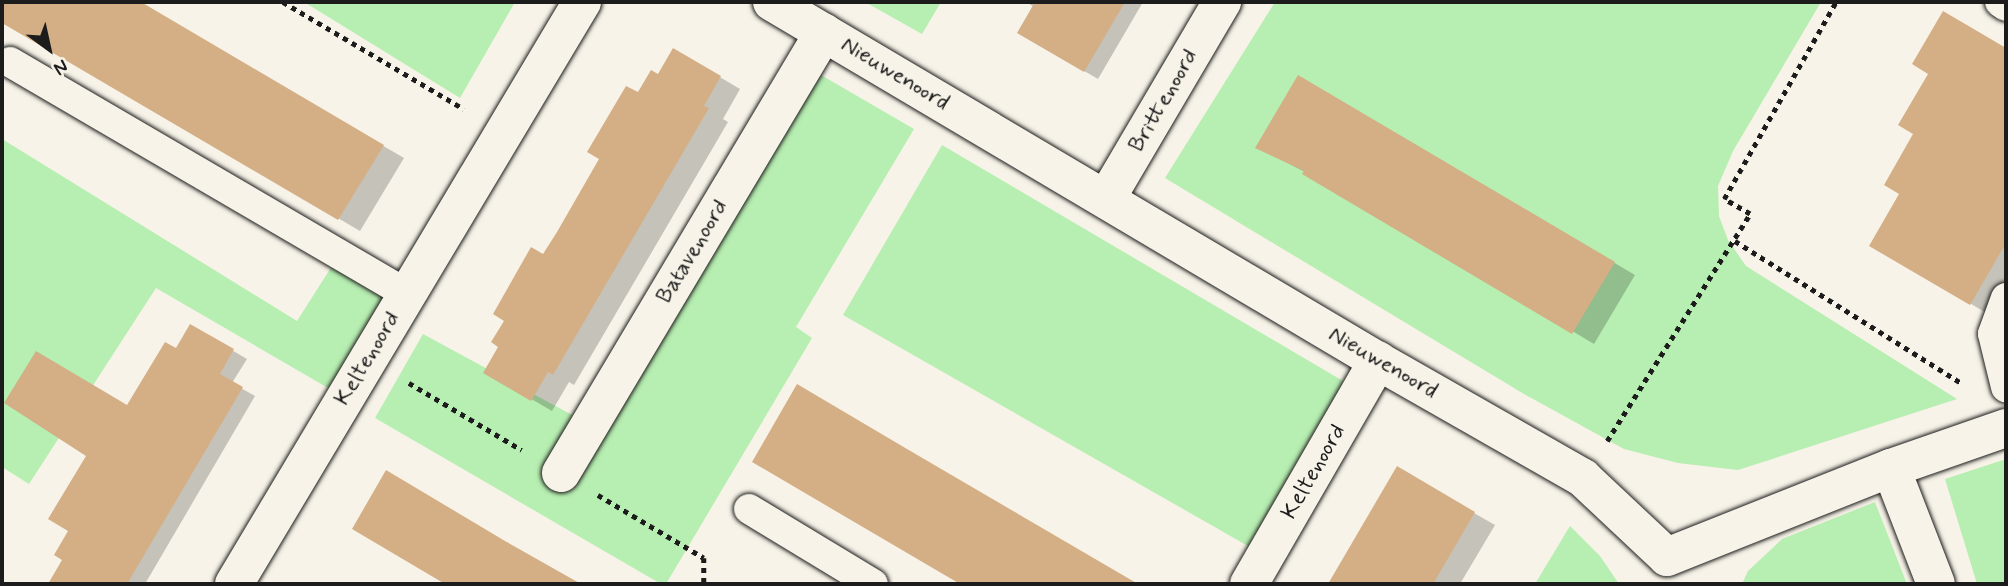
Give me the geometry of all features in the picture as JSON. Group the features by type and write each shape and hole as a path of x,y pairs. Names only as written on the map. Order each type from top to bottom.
{"street":[{"name":"Keltenoord","path":"234,584 582,2"},
{"name":"Nieuwenoord","path":"772,2 1378,361 1583,478 1668,571 1891,468 2002,430"},
{"name":"Brittenoord","path":"1106,200 1222,2"},
{"name":"Batavenoord","path":"561,473 824,32"},
{"name":"Keltenoord","path":"1249,584 1378,361"},
{"path":"1891,468 1936,584"}],"lane":[{"path":"2000,2 2006,6"},
{"path":"10,62 407,294"},
{"path":"2006,298 1993,334 2006,387"},
{"path":"749,509 873,584"}],"path":[{"path":"283,2 503,133"},
{"path":"1583,478 1735,242 1750,214 1724,199 1836,2"},
{"path":"1735,242 1971,389 2002,430"}],"green space":[{"path":"304,2 515,2 460,98"},
{"path":"865,2 941,2 922,34"},
{"path":"1275,2 1821,2 1733,151 1718,186 1719,216 1728,240 1746,266 1957,399 1738,470 1678,463 1624,449 1524,394 1165,178"},
{"path":"790,57 914,129 796,327 812,338 666,584 661,584 375,418 423,334 574,416"},
{"path":"2,139 297,321 332,266 388,301 335,392 156,288 29,484 2,467"},
{"path":"942,145 1343,381 1332,417 1255,550 843,315"},
{"path":"2006,459 2006,584 1977,584 1945,479"},
{"path":"1875,502 1907,584 1742,584 1748,571 1782,539"},
{"path":"1570,526 1600,556 1619,584 1535,584"}],"building":[{"path":"2,2 141,2 384,145 338,220 2,23"},
{"path":"1035,2 1125,2 1084,72 1017,33"},
{"path":"1943,11 2006,48 2006,243 1970,305 1869,246 1899,194 1884,185 1913,134 1898,125 1928,74 1912,64"},
{"path":"673,48 721,76 704,106 709,108 553,375 548,372 531,401 483,373 498,347 491,342 504,321 493,314 531,247 543,254 557,232 599,159 587,152 626,86 638,92 651,70 658,74"},
{"path":"1298,75 1615,262 1572,334 1302,174 1304,171 1255,148"},
{"path":"190,324 234,349 220,374 243,387 127,584 48,584 62,560 54,555 68,531 48,519 86,456 4,403 36,351 127,405 165,342 176,348"},
{"path":"797,384 1138,584 960,584 752,462"},
{"path":"1397,466 1475,512 1433,584 1328,584"},
{"path":"386,470 581,584 445,584 352,529"}]}
